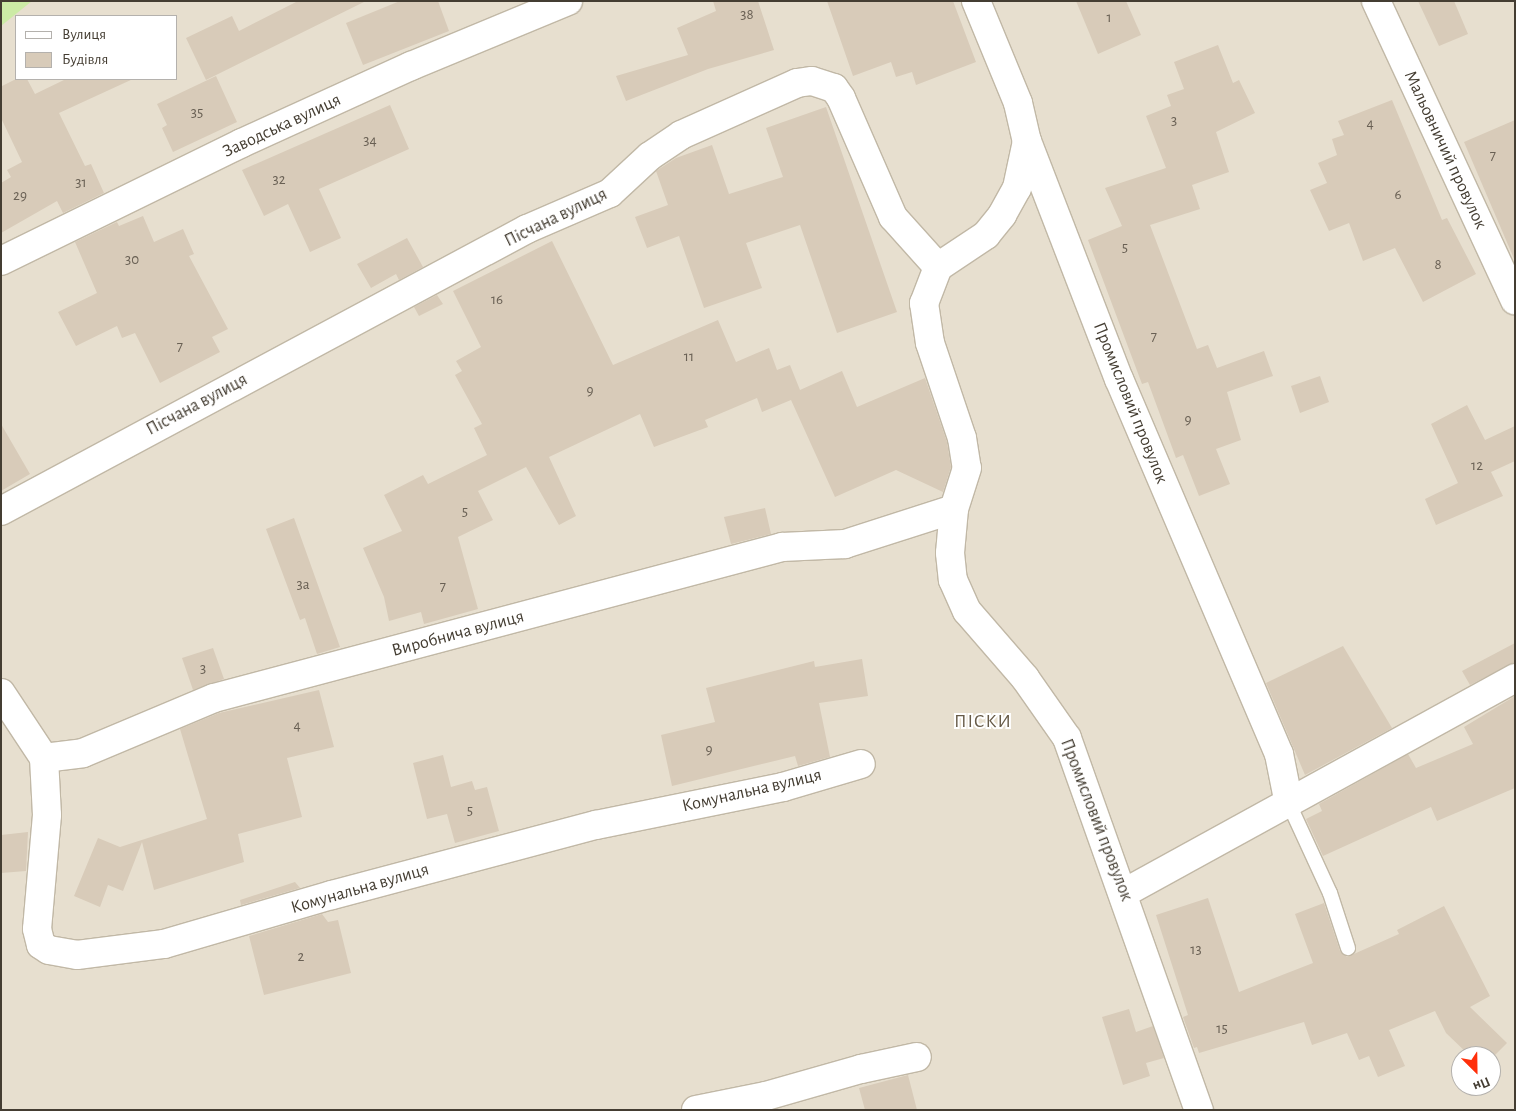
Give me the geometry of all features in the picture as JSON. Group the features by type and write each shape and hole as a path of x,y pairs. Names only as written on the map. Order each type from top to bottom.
{"street":[{"name":"Заводська вулиця","path":"1,261 242,143 411,66 568,1"},
{"name":"Промисловий провулок","path":"976,1 1018,103 1027,141 1119,379 1279,754 1289,804"},
{"name":"Мальовничий провулок","path":"1376,1 1515,300"},
{"name":"Пісчана вулиця","path":"1,511 134,438 329,338 527,229 610,193 650,156 681,135 797,83 812,81 834,88 893,217 938,267"},
{"path":"938,267 986,235 1002,215 1017,188 1027,141"},
{"name":"Промисловий провулок","path":"938,267 924,302 930,343 962,438 967,468 954,509 950,553 953,580 967,611 1025,678 1067,738 1124,893 1199,1110"},
{"name":"Виробнича вулиця","path":"44,758 83,753 214,698 782,547 844,544 954,509"},
{"path":"1124,893 1289,804 1515,678"},
{"path":"1,693 44,758"},
{"name":"Комунальна вулиця","path":"44,758 47,815 37,929 41,945 50,950 76,955 164,944 341,892 596,825 782,787 861,764"},
{"path":"696,1110 766,1096 916,1057"}],"lane":[{"path":"1289,804 1330,893 1348,948"}],"shaded area":[{"path":"1,1 1515,1 1515,1110 1,1110"}],"green space":[{"path":"1,1 32,1 1,26"}],"building":[{"path":"298,1 366,1 206,80 186,38 232,16 239,31"},
{"path":"400,1 438,1 449,31 363,65 346,23"},
{"path":"713,1 758,1 774,50 708,69 626,101 616,76 688,55 677,28 716,11"},
{"path":"827,1 953,1 976,62 916,85 912,72 896,77 891,62 853,76"},
{"path":"1076,1 1126,1 1141,35 1098,54"},
{"path":"1418,1 1454,1 1468,34 1439,46"},
{"path":"1218,45 1233,83 1239,80 1255,113 1216,132 1229,172 1192,185 1200,209 1150,225 1197,349 1208,345 1217,368 1264,351 1273,376 1227,392 1241,440 1216,449 1230,484 1199,496 1183,455 1176,458 1148,382 1142,384 1088,240 1122,226 1105,188 1166,168 1146,116 1171,106 1167,95 1184,89 1174,62"},
{"path":"216,76 237,122 173,152 162,128 167,125 157,104"},
{"path":"15,80 28,80 35,94 64,80 131,80 59,113 85,166 91,164 104,193 63,213 57,201 1,233 1,183 11,177 7,170 22,162 1,118 2,86"},
{"path":"1392,100 1442,220 1447,218 1476,274 1423,302 1395,248 1363,261 1349,223 1329,231 1310,190 1327,183 1318,163 1337,155 1332,139 1344,135 1338,121"},
{"path":"390,105 409,149 319,189 341,238 310,252 288,204 264,216 242,170"},
{"path":"826,107 897,312 837,333 800,225 746,243 762,288 704,308 679,236 647,248 635,217 668,205 656,171 676,158 712,145 729,194 783,177 766,128"},
{"path":"1515,120 1515,261 1464,142"},
{"path":"143,216 154,242 183,229 194,254 189,256 228,329 212,337 220,352 160,383 135,333 122,338 117,326 76,346 58,312 97,293 75,242 117,222 119,226"},
{"path":"407,238 423,267 399,280 396,274 371,288 357,264"},
{"path":"552,241 613,365 718,320 736,362 769,348 777,370 790,365 800,390 842,371 857,407 925,378 947,442 951,467 943,492 896,470 835,497 791,400 762,412 757,398 705,420 708,427 654,447 640,414 549,457 576,516 559,525 526,467 478,491 493,520 458,537 478,609 424,624 421,612 389,621 384,597 363,548 402,531 384,495 423,475 428,484 487,455 474,428 482,424 455,375 462,371 456,361 481,347 453,291"},
{"path":"437,295 443,304 419,316 414,307"},
{"path":"1320,376 1329,402 1300,413 1291,386"},
{"path":"1467,405 1485,440 1515,426 1515,461 1491,472 1503,496 1436,525 1425,499 1458,483 1431,424"},
{"path":"1,424 30,474 1,491"},
{"path":"765,508 771,534 731,544 724,517"},
{"path":"294,518 340,647 317,654 305,618 300,620 266,529"},
{"path":"1515,643 1515,662 1470,685 1462,671"},
{"path":"1343,646 1392,728 1305,775 1266,683"},
{"path":"213,648 224,679 193,690 182,658"},
{"path":"862,659 868,696 819,703 830,757 798,766 795,756 672,786 661,735 715,722 706,688 814,661 815,667"},
{"path":"319,690 334,747 287,758 302,817 238,834 244,862 154,890 142,842 123,891 108,885 100,907 74,896 98,838 120,847 207,819 180,729 219,713"},
{"path":"1515,696 1515,788 1437,821 1431,807 1323,856 1306,819 1322,811 1319,804 1408,754 1416,768 1473,744 1464,727"},
{"path":"443,755 451,787 472,781 475,790 487,787 499,831 455,843 447,814 427,819 413,763"},
{"path":"28,832 26,871 1,873 1,835"},
{"path":"295,882 300,888 241,905 240,900"},
{"path":"1208,898 1239,992 1313,963 1295,914 1324,903 1340,951 1347,957 1399,934 1397,930 1444,906 1490,996 1470,1007 1507,1043 1501,1049 1501,1046 1460,1046 1446,1033 1435,1011 1389,1030 1405,1066 1378,1077 1369,1056 1359,1060 1347,1033 1312,1045 1304,1022 1199,1053 1197,1047 1194,1048 1183,1017 1188,1015 1156,915"},
{"path":"322,914 328,922 338,920 351,973 264,995 249,936"},
{"path":"1129,1009 1136,1032 1153,1026 1164,1058 1146,1063 1150,1076 1123,1085 1102,1017"},
{"path":"908,1075 917,1110 865,1110 859,1088"}],"district":[{"name":"ПІСКИ","path":"983,722"}]}
